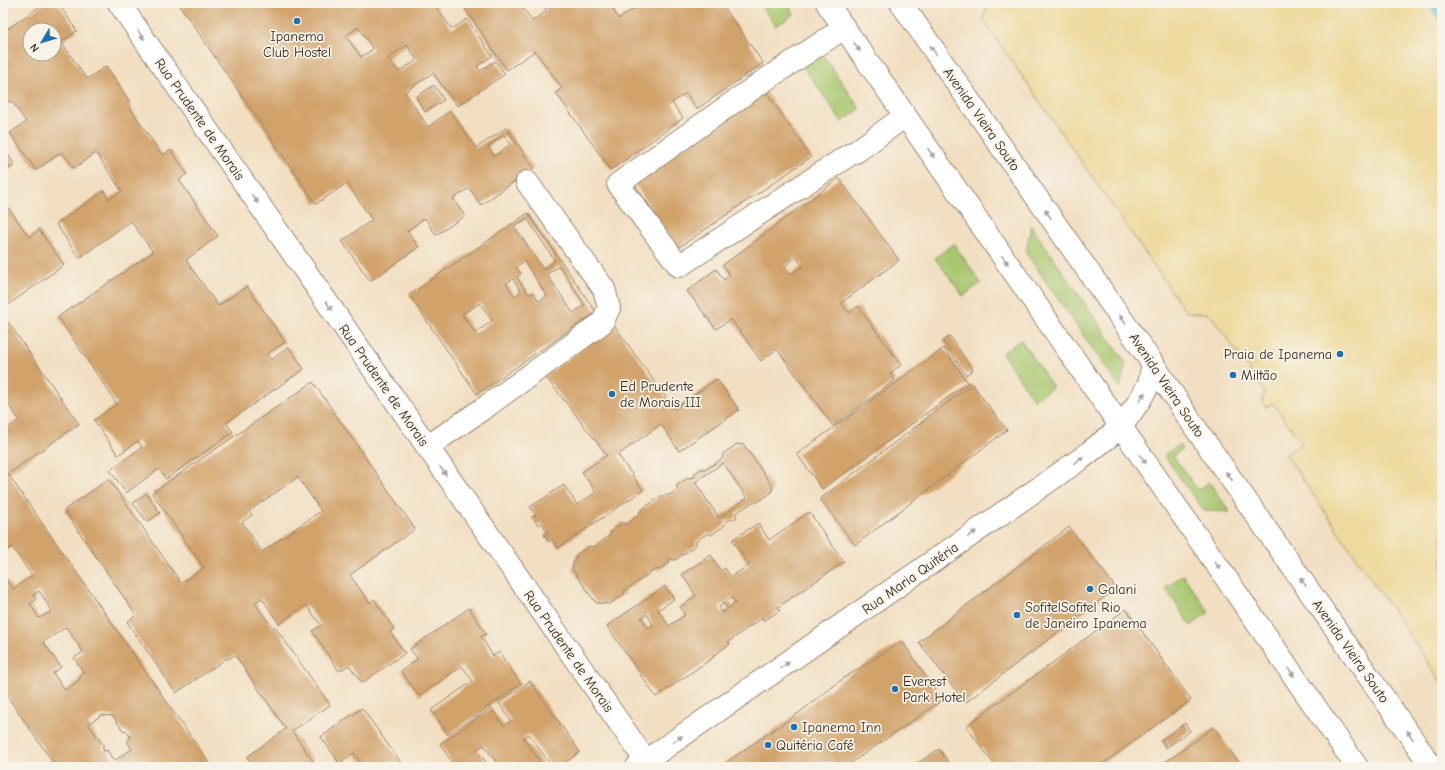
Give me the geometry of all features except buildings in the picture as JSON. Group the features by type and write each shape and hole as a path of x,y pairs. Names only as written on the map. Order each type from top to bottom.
{"main road":[{"name":"Rua Prudente de Morais","path":"119,3 427,447 645,765"},
{"path":"827,3 1357,767"},
{"name":"Avenida Vieira Souto","path":"900,3 1153,364 1192,423 1432,767"},
{"path":"844,28 759,84 618,184 679,266 857,151 905,116"},
{"path":"427,447 487,406 602,323 609,308 604,289 528,182"},
{"name":"Rua Maria Quitéria","path":"645,765 1082,458 1121,426 1138,403 1149,384 1153,364"}],"green space":[{"path":"759,3 786,3 794,14 776,26"},
{"path":"821,52 860,109 842,122 802,65"},
{"path":"1031,226 1126,363 1120,388 1026,253"},
{"path":"954,244 981,283 963,296 935,258"},
{"path":"1021,340 1053,387 1034,400 1002,353"},
{"path":"1179,445 1182,450 1173,456 1198,490 1209,482 1230,512 1204,511 1164,455"},
{"path":"1183,575 1209,612 1191,626 1165,588"}],"sand":[{"name":"Praia de Ipanema","path":"987,3 1428,3 1442,24 1442,683 1286,455 1302,443 1273,403 1266,407 1262,402 1264,391 1210,314 1186,312 983,20"}],"water":[{"path":"1428,3 1442,3 1442,24"}],"place":[{"name":"Ipanema Club Hostel","path":"297,21"},
{"name":"Praia de Ipanema","path":"1340,354"},
{"name":"Miltão","path":"1233,375"},
{"name":"Ed Prudente de Morais III","path":"612,394"},
{"name":"Galani","path":"1090,589"},
{"name":"SofitelSofitel Rio de Janeiro Ipanema","path":"1017,615"},
{"name":"Everest Park Hotel","path":"895,689"},
{"name":"Ipanema Inn","path":"794,727"},
{"name":"Quitéria Café","path":"768,745"}]}
